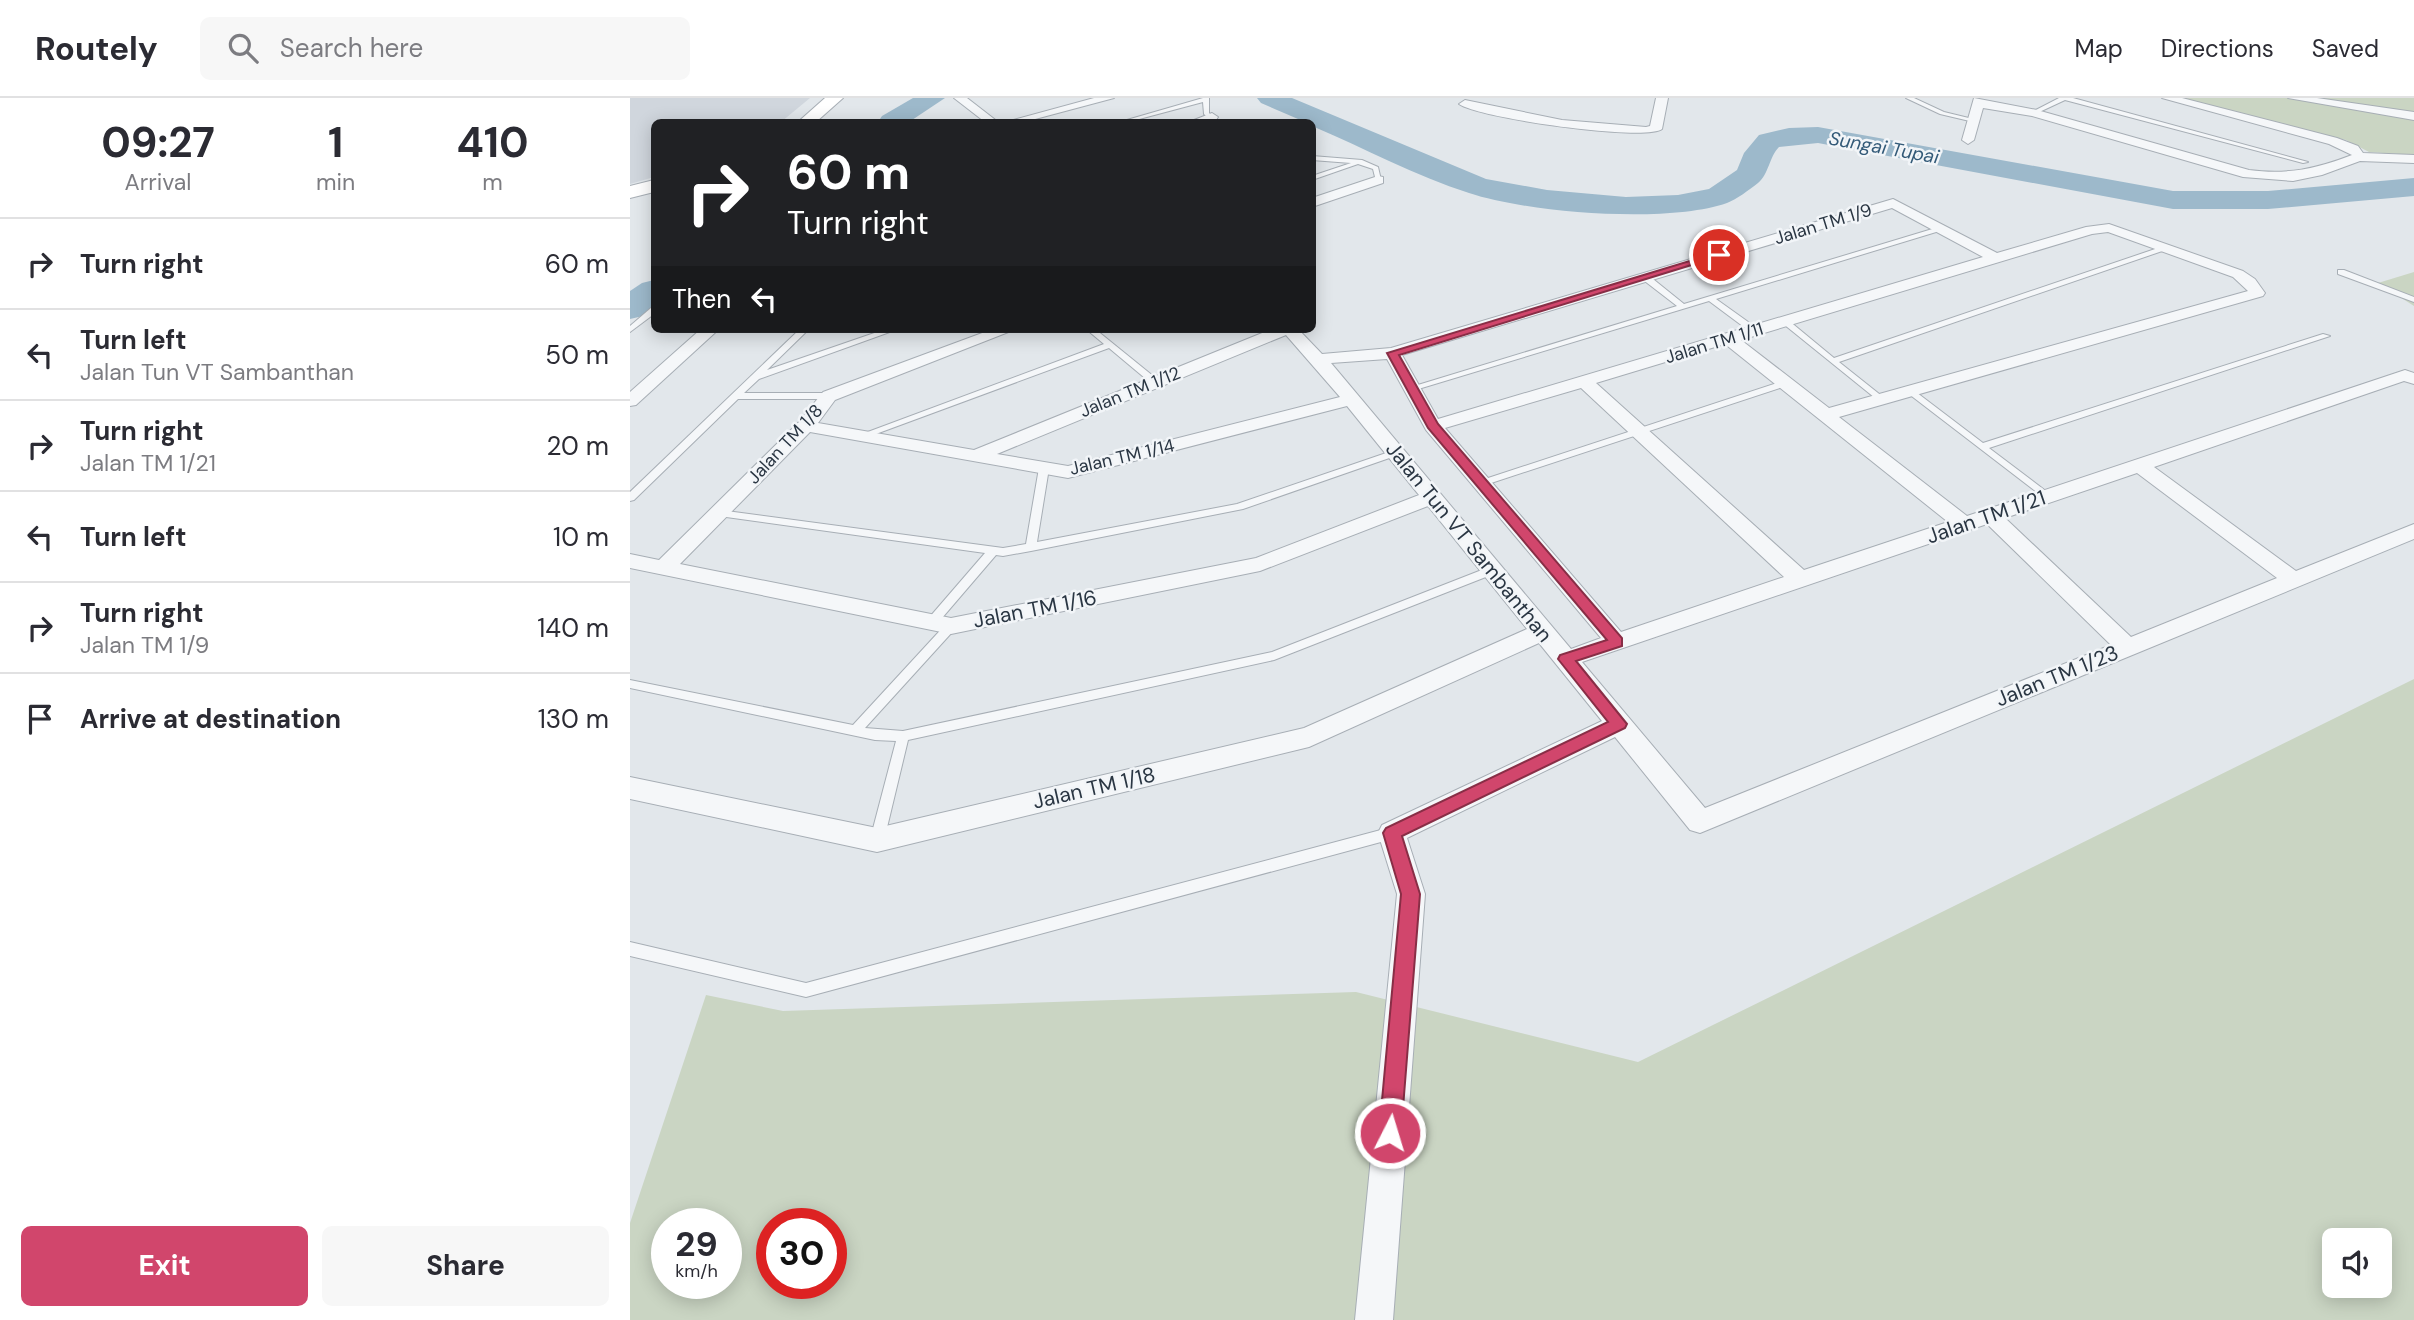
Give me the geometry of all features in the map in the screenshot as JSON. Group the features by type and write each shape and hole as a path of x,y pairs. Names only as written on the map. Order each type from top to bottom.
{"street":[{"path":"810,119 835,98"},
{"path":"960,98 988,119"},
{"path":"1025,119 1108,98"},
{"path":"1465,104 1562,124 1646,131 1656,129 1662,98"},
{"path":"2168,98 2333,141 2354,149 2359,157"},
{"path":"2294,98 2414,116"},
{"path":"1968,140 1979,101 2033,113 2248,174 2278,179 2309,177 2359,157 2414,159"},
{"path":"1316,202 1378,180"},
{"path":"630,192 651,187"},
{"name":"Jalan TM 1/9","path":"1318,359 1392,353 1893,203 1995,258"},
{"name":"Jalan TM 1/11","path":"1433,426 2091,230 2109,228 2238,274 2250,282 2257,293 1909,391"},
{"path":"630,401 706,333"},
{"name":"Jalan TM 1/8","path":"664,567 806,426 830,396 997,333"},
{"name":"Jalan TM 1/12","path":"975,456 1277,333"},
{"name":"Jalan Tun VT Sambanthan","path":"1291,333 1318,359 1352,399 1700,822"},
{"path":"1728,338 1828,414 1964,524"},
{"path":"1392,353 1433,426 1617,642"},
{"name":"Jalan TM 1/21","path":"1566,659 2139,465 2410,377"},
{"path":"1584,381 1801,580"},
{"path":"1828,414 1909,391"},
{"name":"Jalan TM 1/14","path":"806,426 1068,472 1352,399"},
{"path":"2139,465 2294,580"},
{"name":"Jalan TM 1/16","path":"630,561 942,624 1260,564 1432,496"},
{"path":"1990,515 2127,647"},
{"name":"Jalan TM 1/23","path":"1700,822 2414,531"},
{"name":"Jalan TM 1/18","path":"630,788 877,840 1309,737 1541,632"},
{"path":"1374,1320 1411,894 1392,833 1619,724"}],"lane":[{"path":"1909,98 1942,113 1974,120"},
{"path":"2033,113 2065,98 2305,162"},
{"path":"1134,119 1206,99 1206,113 1213,119"},
{"path":"1316,158 1362,162 1376,168 1378,180"},
{"path":"1316,177 1362,162"},
{"path":"1412,388 1942,229"},
{"path":"1833,361 2167,248"},
{"path":"2341,272 2414,300"},
{"path":"1645,278 1683,307"},
{"path":"1711,299 1755,331"},
{"path":"630,330 651,312"},
{"path":"1784,321 1880,399"},
{"path":"630,498 801,333"},
{"path":"755,377 882,333"},
{"path":"1095,333 1155,382"},
{"path":"1982,447 2326,335"},
{"path":"862,436 1110,345"},
{"path":"1482,484 1786,383"},
{"path":"1909,391 2047,497"},
{"path":"736,396 830,396"},
{"path":"719,513 993,551 1031,548 1239,507 1395,453"},
{"path":"1031,548 1044,468"},
{"path":"855,731 942,624 993,551"},
{"path":"630,684 855,731 903,736 1275,656 1492,570"},
{"path":"877,840 903,736"},
{"path":"630,949 806,990 1392,833"}],"shaded area":[{"path":"630,98 810,98 785,119 651,119 651,178 630,184"}],"green space":[{"path":"2180,98 2414,98 2414,155 2369,152 2346,140"},
{"path":"2414,272 2414,306 2378,283"},
{"path":"2414,679 2414,1320 630,1320 630,1223 706,995 783,1011 1356,992 1638,1062"}],"waterway":[{"path":"896,119 932,98"},
{"name":"Sungai Tupai","path":"1270,98 1479,187 1547,199 1626,206 1678,204 1718,196 1750,175 1758,153 1769,141 1789,136 1818,135 2173,200 2268,200 2414,187"},
{"path":"630,308 651,292"}],"route":[{"path":"1390,1133 1411,894 1392,833 1619,724 1566,659 1617,642 1433,426 1392,353 1719,255"}]}
